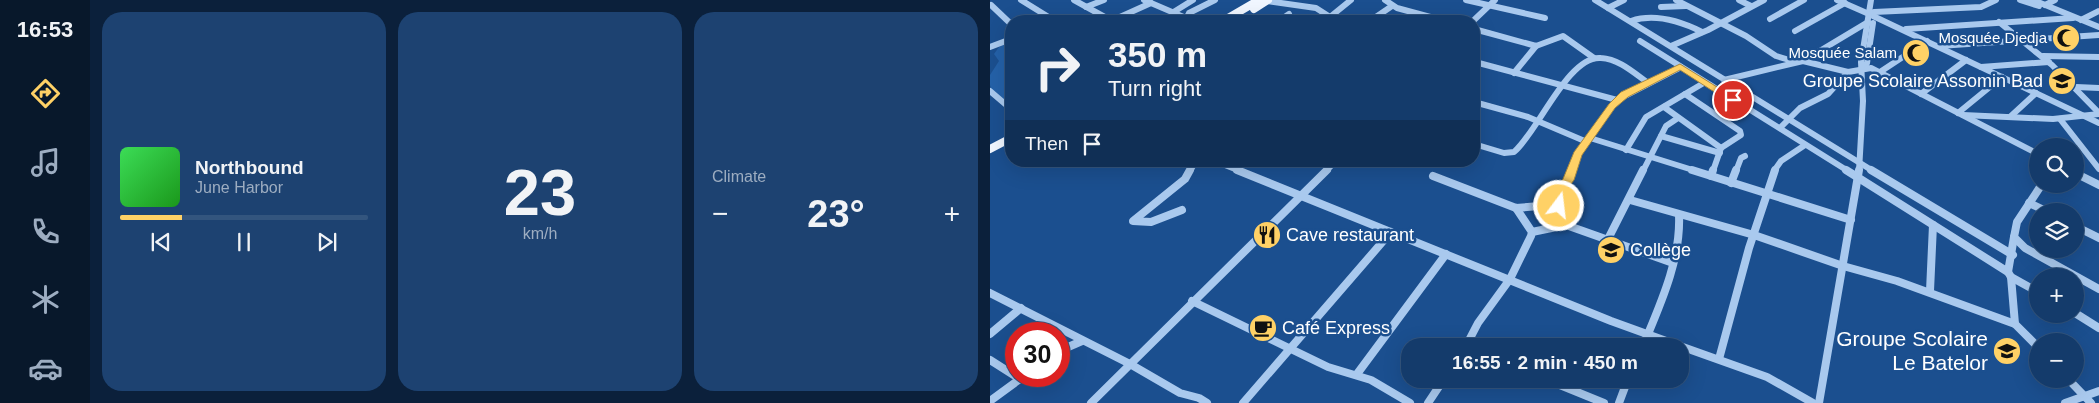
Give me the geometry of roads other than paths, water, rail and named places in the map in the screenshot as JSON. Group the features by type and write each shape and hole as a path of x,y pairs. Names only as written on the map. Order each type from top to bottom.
{"main road":[{"path":"1234,15 1259,0"},
{"path":"1243,15 1267,0"},
{"path":"990,142 1005,135"},
{"path":"990,149 1005,141"}],"street":[{"path":"1020,0 1045,15"},
{"path":"1074,0 1101,15"},
{"path":"1086,7 1104,0"},
{"path":"1172,13 1193,0"},
{"path":"1188,15 1215,0"},
{"path":"1267,0 1316,8 1327,15"},
{"path":"1332,15 1351,0"},
{"path":"1385,0 1392,6 1424,15"},
{"path":"1466,0 1545,18"},
{"path":"1480,15 1495,0"},
{"path":"1595,0 2013,255"},
{"path":"1608,8 1624,0"},
{"path":"1676,0 1719,24 1746,36 1776,56 1848,72 1870,68 1880,72 2029,149"},
{"path":"1739,0 1751,6"},
{"path":"1671,46 1719,24 1764,0"},
{"path":"1770,19 1804,0"},
{"path":"1837,0 1872,14 2099,122"},
{"path":"1863,69 1868,63 1872,14 1871,0"},
{"path":"1820,403 1859,178 1863,69 1861,62 1868,22 1876,0"},
{"path":"1872,14 1981,7 1996,0"},
{"path":"2020,0 2036,7 2055,0"},
{"path":"2033,0 2073,18 2098,26"},
{"path":"1122,15 1147,1 1177,15"},
{"path":"1795,31 1845,3"},
{"path":"991,5 1005,18"},
{"path":"1379,15 1392,6"},
{"path":"1661,7 1686,6"},
{"path":"2081,20 2099,11"},
{"path":"1631,21 1639,17 1647,17 1685,24 1702,32"},
{"path":"1904,30 2073,18"},
{"path":"1626,150 1646,117 1685,94 1705,84 1722,79 1800,62 1868,22"},
{"path":"1999,22 2043,56 2076,87 2099,114"},
{"path":"1480,31 1536,46"},
{"path":"1938,46 2099,35"},
{"path":"1514,73 1536,46 1563,36 1594,58 1621,64 1648,83"},
{"path":"1880,72 1927,40"},
{"path":"990,47 1005,41"},
{"path":"1640,41 1705,84 1780,128 1805,146 1859,178 2029,286"},
{"path":"2043,56 2099,57"},
{"path":"1480,146 1510,153 1539,122 1563,86 1585,61 1594,58"},
{"path":"1921,94 1966,60"},
{"path":"1981,67 2049,62"},
{"path":"1480,64 1617,100"},
{"path":"1433,176 1516,208 1540,206 1552,200 1568,180 1577,155 1617,100 1680,67"},
{"path":"1780,128 1800,108 1828,94 1848,72"},
{"path":"1959,114 2002,77"},
{"path":"2076,87 2099,88"},
{"path":"990,92 1005,104"},
{"path":"2011,116 2036,93"},
{"path":"1685,94 1740,131 1740,135 1720,150 1711,176"},
{"path":"1480,104 1589,140 1851,220"},
{"path":"1664,107 1720,150"},
{"path":"1959,114 2060,119 2099,114"},
{"path":"1608,239 1630,200 1667,124 1678,118"},
{"path":"2060,119 2099,169"},
{"path":"1661,136 1720,150"},
{"path":"1719,360 1754,235 1776,166 1805,146"},
{"path":"1731,183 1740,158 1745,156"},
{"path":"1182,210 1147,223 1136,224 1133,221 1185,179 1192,167"},
{"path":"1230,167 1657,338"},
{"path":"1091,403 1192,301 1330,167"},
{"path":"2084,178 2099,185"},
{"path":"2015,324 2010,274 2014,237 2017,222 2036,193"},
{"path":"1557,195 1566,225"},
{"path":"1630,200 1679,216 1754,235 1843,266 1930,292 2015,324 2029,338"},
{"path":"1516,208 1532,232"},
{"path":"1647,338 1680,233 1679,216"},
{"path":"1532,232 1566,225 1672,263"},
{"path":"1930,292 1933,225"},
{"path":"2084,230 2099,238"},
{"path":"1243,403 1391,232"},
{"path":"1473,338 1478,323 1510,279 1532,232"},
{"path":"2014,237 2025,248 2099,289"},
{"path":"1357,374 1446,254"},
{"path":"990,293 1130,364 1180,394 1199,398 1207,403"},
{"path":"1192,301 1328,366 1357,374 1382,385 1410,403"},
{"path":"990,334 1021,308"},
{"path":"2084,319 2099,328"},
{"path":"1070,346 1082,341"},
{"path":"1689,349 1795,391 1813,403"},
{"path":"990,360 1005,368"},
{"path":"990,401 1009,387"},
{"path":"1428,403 1438,388"},
{"path":"1567,388 1604,403"},
{"path":"1619,403 1625,388"},
{"path":"2077,388 2088,400"},
{"path":"2065,403 2088,400 2099,391"}],"place":[{"name":"Mosquée Djedja","path":"2066,38"},
{"name":"Mosquée Salam","path":"1916,53"},
{"name":"Groupe Scolaire Assomin Bad","path":"2062,81"},
{"name":"Cave restaurant","path":"1267,235"},
{"name":"Collège","path":"1611,250"},
{"name":"Café Express","path":"1263,328"},
{"name":"Groupe Scolaire Le Batelor","path":"2007,351"}]}
